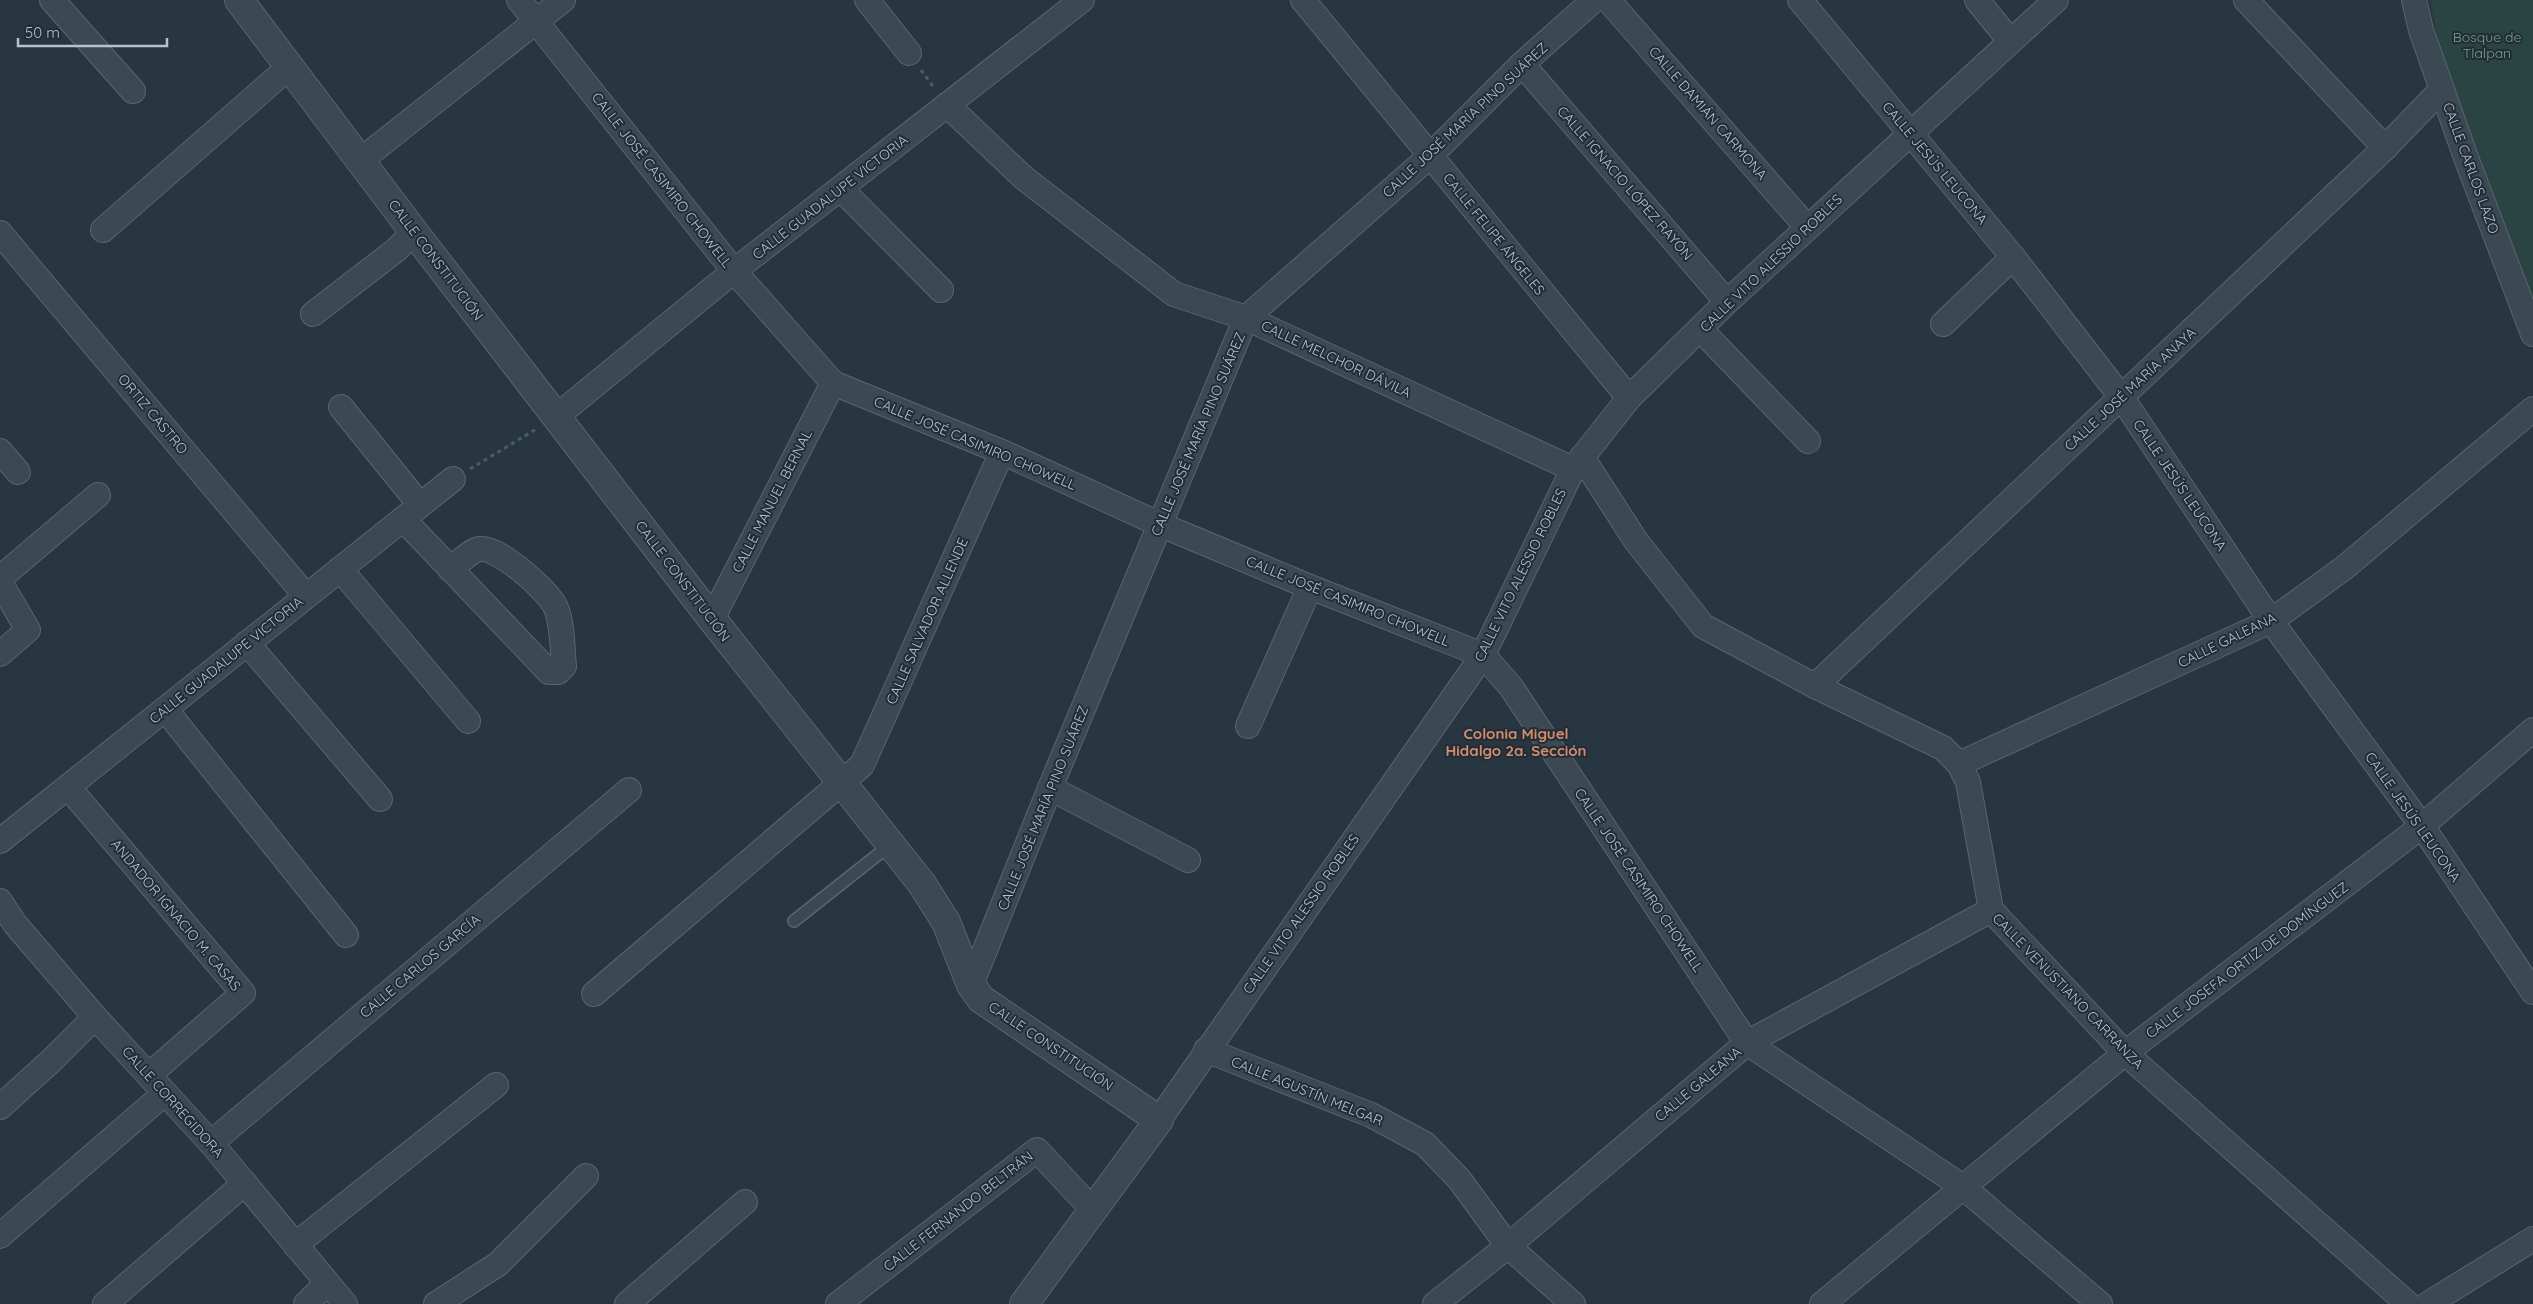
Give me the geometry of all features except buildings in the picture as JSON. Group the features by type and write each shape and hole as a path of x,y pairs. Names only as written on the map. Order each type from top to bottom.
{"street":[{"path":"52,0 133,91"},
{"name":"CALLE CONSTITUCIÓN","path":"239,0 414,232 712,619 922,884 946,922 971,985 982,999 1159,1120"},
{"name":"CALLE JOSÉ CASIMIRO CHOWELL","path":"519,0 734,271 833,383 1002,452 1161,525 1310,587 1483,655 1510,686 1747,1042 1963,1186 2100,1304"},
{"path":"361,160 563,0"},
{"path":"867,0 909,53"},
{"name":"CALLE GUADALUPE VICTORIA","path":"557,416 734,271 1082,0"},
{"name":"CALLE FELIPE ÁNGELES","path":"1303,0 1629,398"},
{"name":"CALLE JOSÉ MARÍA PINO SUÁREZ","path":"971,985 1050,788 1246,318 1430,156 1522,64 1594,0"},
{"name":"CALLE DAMIÁN CARMONA","path":"1608,0 1807,227"},
{"name":"CALLE JESÚS LEUCONA","path":"1800,0 2013,257 2122,398 2271,621 2422,826 2533,992"},
{"path":"1977,0 2010,41"},
{"name":"CALLE VITO ALESSIO ROBLES","path":"1024,1304 1159,1120 1483,655 1577,463 1629,398 1702,330 1727,302 2056,0"},
{"path":"2246,0 2384,148"},
{"name":"CALLE CARLOS LAZO","path":"2414,0 2421,30 2442,89 2533,334"},
{"name":"CALLE IGNACIO LÓPEZ RAYÓN","path":"1522,64 1727,302"},
{"path":"103,230 289,67"},
{"name":"CALLE JOSÉ MARÍA ANAYA","path":"1815,686 2122,398 2384,148 2442,89"},
{"name":"CALLE MELCHOR DÁVILA","path":"947,105 1024,178 1174,294 1246,318 1577,463"},
{"path":"841,189 941,290"},
{"name":"ORTIZ CASTRO","path":"0,232 306,596"},
{"path":"312,314 396,250 414,232"},
{"path":"1943,324 2013,257"},
{"path":"1702,330 1808,441"},
{"name":"CALLE MANUEL BERNAL","path":"712,619 833,383"},
{"path":"341,406 450,569 549,672 558,672 564,666 557,610 542,589 499,555 489,550 478,549 450,569"},
{"name":"CALLE GALEANA","path":"1958,764 2271,621 2344,568 2533,409"},
{"path":"0,451 18,472"},
{"name":"CALLE SALVADOR ALLENDE","path":"594,994 842,783 866,759 1002,452"},
{"name":"CALLE VENUSTIANO CARRANZA","path":"1577,463 1703,626 1815,686 1927,738 1944,748 1958,764 1968,782 1992,910 2125,1054 2408,1304"},
{"name":"CALLE GUADALUPE VICTORIA","path":"0,841 453,479"},
{"path":"0,578 98,495"},
{"path":"340,569 468,721"},
{"path":"0,582 28,630 0,654"},
{"path":"1248,726 1310,587"},
{"path":"247,643 380,799"},
{"path":"165,710 346,936"},
{"name":"CALLE JOSEFA ORTIZ DE DOMÍNGUEZ","path":"1822,1304 2125,1054 2422,826 2533,730"},
{"name":"ANDADOR IGNACIO M. CASAS","path":"68,787 243,993 148,1075"},
{"path":"1050,788 1188,860"},
{"name":"CALLE CARLOS GARCÍA","path":"211,1143 629,790"},
{"name":"CALLE CORREGIDORA","path":"0,901 8,932 95,1016 211,1143 345,1304"},
{"name":"CALLE GALEANA","path":"1435,1304 1508,1246 1747,1042 1992,910"},
{"path":"0,1107 52,1060 95,1016"},
{"name":"CALLE AGUSTÍN MELGAR","path":"1206,1050 1370,1115 1425,1144 1459,1179 1508,1246 1573,1304"},
{"path":"295,1245 496,1085"},
{"path":"0,1236 165,1093"},
{"name":"CALLE FERNANDO BELTRÁN","path":"838,1304 1037,1150 1092,1209"},
{"path":"436,1304 498,1264 586,1176"},
{"path":"105,1304 245,1183"},
{"path":"627,1304 745,1202"},
{"path":"2428,1304 2533,1239"},
{"path":"306,1304 327,1284"}],"lane":[{"path":"794,921 890,845"}],"path":[{"path":"909,53 947,105"},
{"path":"453,479 557,416"}],"green space":[{"name":"Bosque de Tlalpan","path":"2430,0 2533,0 2533,314 2439,46"}],"district":[{"name":"Colonia Miguel Hidalgo 2a. Sección","path":"1516,742"}]}
